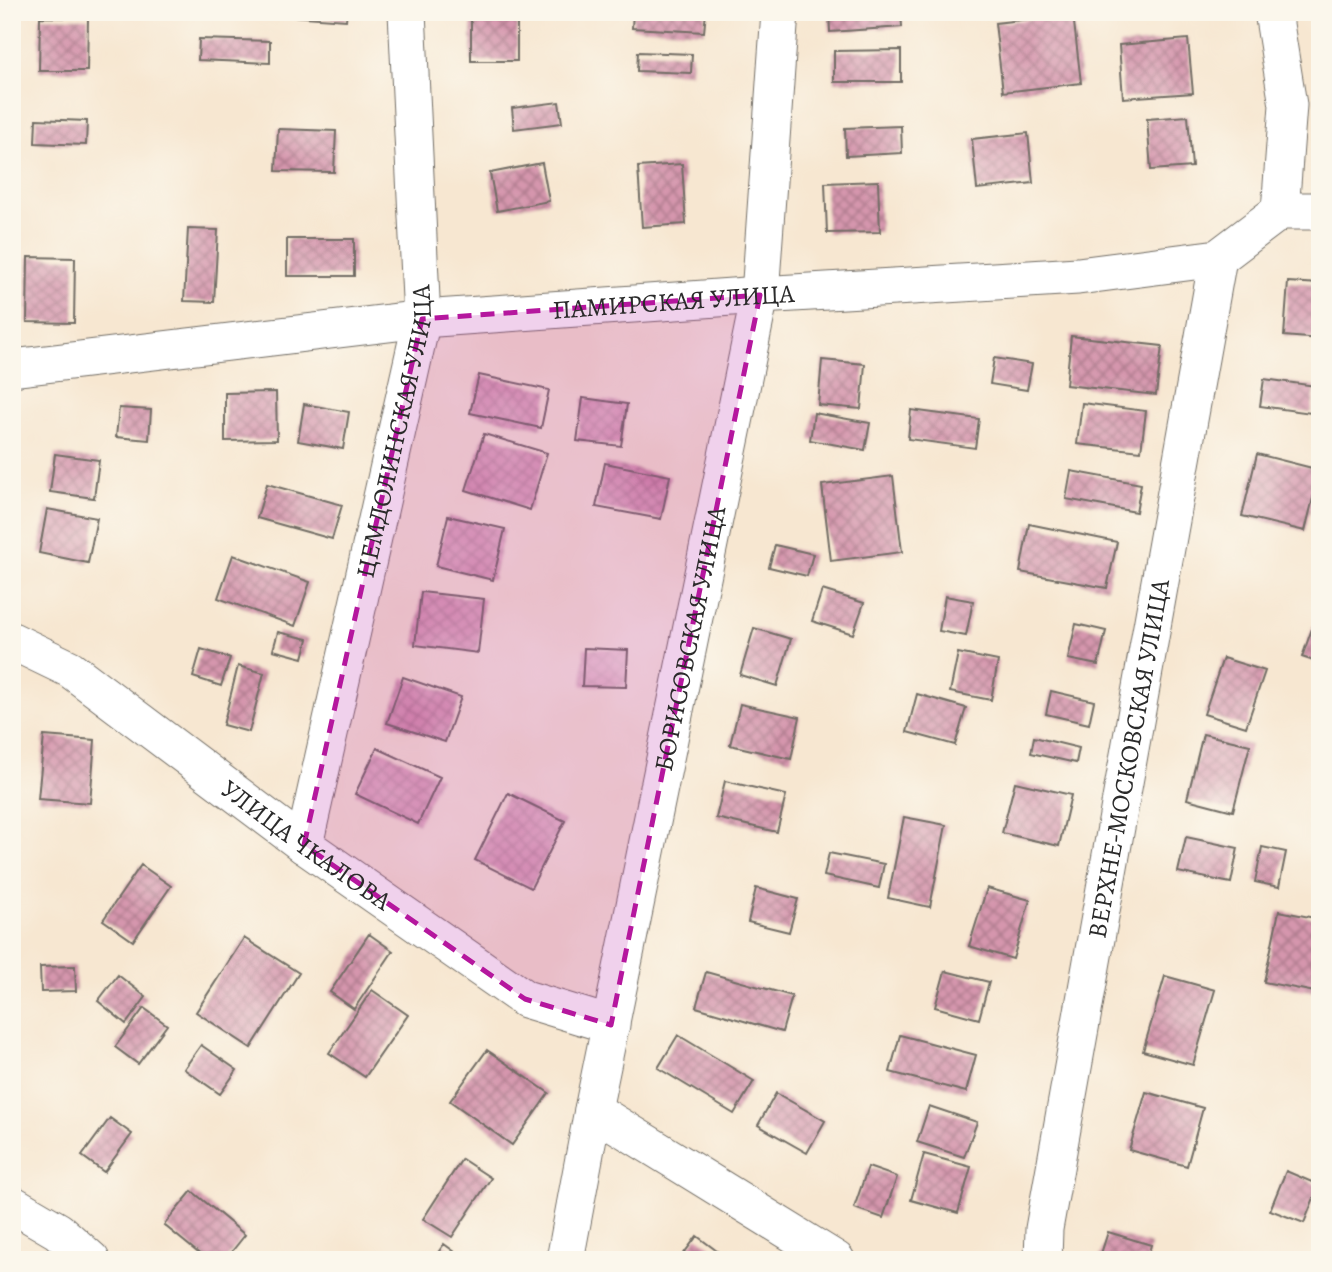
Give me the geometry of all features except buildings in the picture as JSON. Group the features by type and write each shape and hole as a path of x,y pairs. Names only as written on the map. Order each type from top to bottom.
{"street":[{"name":"ЦЕМДОЛИНСКАЯ УЛИЦА","path":"304,845 422,319 407,12"},
{"name":"БОРИСОВСКАЯ УЛИЦА","path":"565,1260 593,1110 760,295 780,12"},
{"path":"1273,12 1288,104 1280,211"},
{"path":"1219,258 1280,211 1320,211"},
{"name":"ПАМИРСКАЯ УЛИЦА","path":"12,368 422,319 1078,276 1219,258"},
{"name":"ВЕРХНЕ-МОСКОВСКАЯ УЛИЦА","path":"1042,1260 1044,1229 1219,258"},
{"name":"УЛИЦА ЧКАЛОВА","path":"12,641 70,669 304,845 525,999 611,1025"},
{"path":"593,1110 836,1260"},
{"path":"12,1204 58,1231 91,1260"}],"highlighted area":[{"path":"760,295 611,1025 525,999 304,845 422,319"}]}
